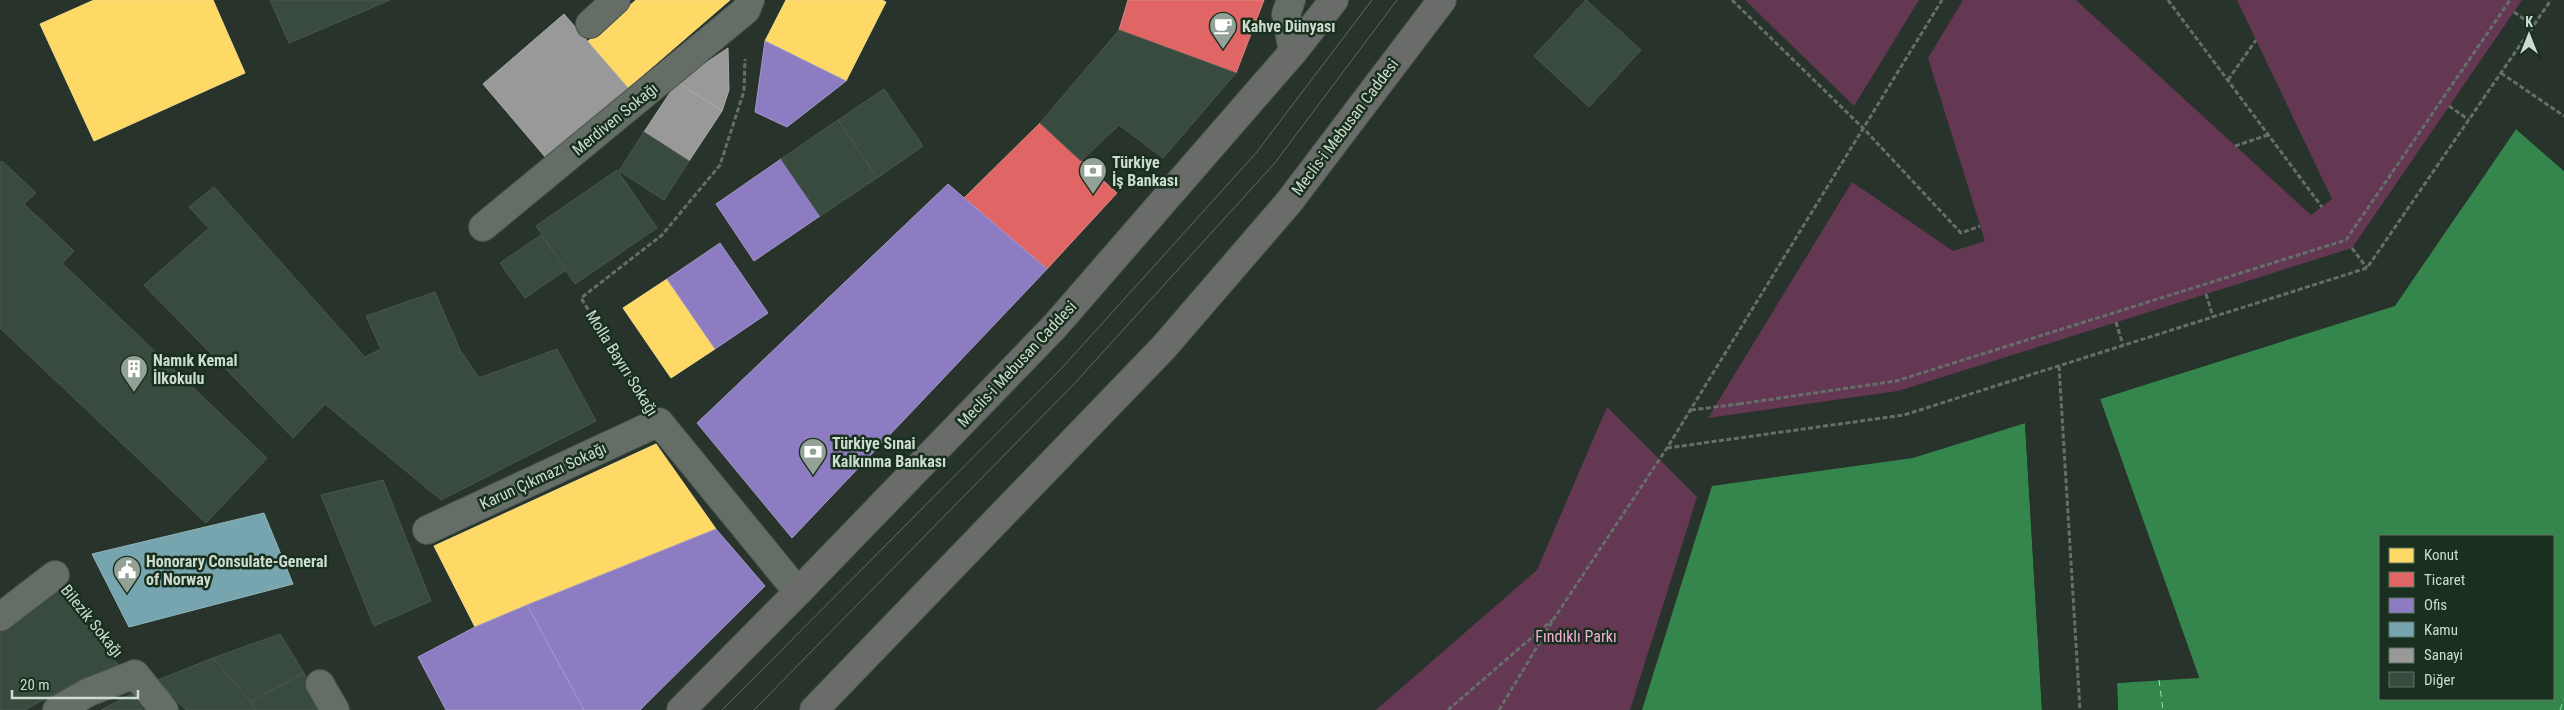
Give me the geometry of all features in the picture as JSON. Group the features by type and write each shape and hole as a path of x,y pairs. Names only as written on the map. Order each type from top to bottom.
{"main road":[{"name":"Meclis-i Mebusan Caddesi","path":"681,710 1055,326 1293,52 1334,0"},
{"name":"Meclis-i Mebusan Caddesi","path":"814,710 1164,348 1289,202 1442,0"}],"street":[{"path":"590,24 616,0"},
{"path":"1291,0 1286,14 1293,52"},
{"name":"Merdiven Sokağı","path":"483,227 748,5"},
{"name":"Karun Çıkmazı Sokağı","path":"427,530 659,422"},
{"name":"Molla Bayırı Sokağı","path":"659,422 798,592"},
{"name":"Bilezik Sokağı","path":"0,617 55,575"},
{"path":"57,710 89,692 135,674 164,710"},
{"path":"320,684 335,710"}],"path":[{"path":"1732,0 1864,129 1960,232 1980,226"},
{"path":"1499,710 1555,617 1668,448 1942,0"},
{"path":"2168,0 2322,207"},
{"path":"1690,410 1896,381 2346,240 2510,0"},
{"path":"1668,448 1904,415 2367,268 2552,0"},
{"name":"Molla Bayırı Sokağı","path":"659,422 581,298 662,235 720,164 744,91 748,5"},
{"path":"2514,12 2534,26"},
{"path":"2228,80 2256,40"},
{"path":"2502,73 2564,116"},
{"path":"2449,106 2469,120"},
{"path":"2236,146 2268,135"},
{"path":"2352,248 2367,268"},
{"path":"2206,294 2213,317"},
{"path":"2116,322 2123,345"},
{"path":"2059,366 2080,710"},
{"name":"Bilezik Sokağı","path":"55,575 135,674"},
{"path":"1448,710 1555,617"}],"green space":[{"path":"1745,0 1919,0 1854,106"},
{"path":"1963,0 2076,0 2311,215 2332,199 2237,0 2522,0 2352,248 1898,391 1708,418 1852,182 1953,251 1985,241 1928,58"},
{"name":"Fındıklı Parkı","path":"1607,407 1697,497 1630,710 1376,710 1537,570"}],"shaded area":[{"path":"2516,129 2564,171 2564,710 2118,710 2117,683 2199,677 2100,399 2395,306"},
{"path":"2025,423 2042,710 1642,710 1712,486 1913,458"}],"pier":[{"path":"2515,127 2564,168 2564,171 2516,129 2460,211 2458,209"},
{"path":"2284,338 2285,340 2100,399 2199,678 2117,683 2118,710 2116,710 2115,680 2195,675 2098,398"},
{"path":"2024,420 2027,422 2045,710 2042,710 2025,423 1964,442 1963,439"}],"building: Konut":[{"path":"94,0 213,0 245,73 94,141 40,24"},
{"path":"636,0 730,0 628,88 587,42"},
{"path":"786,0 882,0 886,2 846,81 765,41"},
{"path":"667,279 715,349 671,378 623,308"},
{"path":"656,444 716,529 475,627 434,546"}],"building: Ticaret":[{"path":"1128,0 1264,0 1236,73 1119,30"},
{"path":"1040,123 1117,193 1047,269 964,198"}],"building: Ofis":[{"path":"765,41 846,81 787,127 755,112"},
{"path":"781,159 820,216 754,261 716,204"},
{"path":"948,184 1047,269 792,538 697,423"},
{"path":"720,243 768,313 715,349 667,279"},
{"path":"716,529 765,586 640,710 584,710 527,605"},
{"path":"527,605 584,710 446,710 418,657 475,627"}],"building: Kamu":[{"path":"264,513 293,584 129,627 92,554"}],"building: Sanayi":[{"path":"564,14 628,88 546,158 483,84"},
{"path":"728,48 729,90 722,111 677,82"},
{"path":"677,82 722,111 689,161 644,132"}],"building: Diğer":[{"path":"270,0 390,0 289,43"},
{"path":"1586,0 1641,50 1589,107 1534,56"},
{"path":"1119,30 1236,73 1163,158 1119,125 1081,161 1040,123"},
{"path":"884,89 923,146 877,178 838,120"},
{"path":"838,120 877,178 820,216 781,159"},
{"path":"644,132 689,161 664,200 619,171"},
{"name":"Namık Kemal İlkokulu","path":"2,161 36,193 24,204 74,251 62,263 267,458 206,523 0,328 0,163"},
{"path":"617,170 657,228 575,284 536,226"},
{"path":"214,187 365,357 381,349 366,316 435,292 460,350 479,378 557,349 596,421 441,500 325,404 293,438 144,285 209,228 189,207"},
{"path":"541,235 566,270 525,298 500,263"},
{"path":"383,480 431,601 374,626 321,495"},
{"path":"55,586 119,666 77,681 25,710 0,710 0,629"},
{"path":"280,634 304,673 251,702 213,658"},
{"path":"213,658 256,710 186,710 158,680"},
{"path":"304,673 319,710 256,710 251,702"},
{"path":"131,694 143,710 101,710"}],"ferry route":[{"path":"2159,680 2163,710"},
{"path":"2560,710 2564,699"}],"tram line":[{"path":"722,710 1061,369 1256,153 1372,0"},
{"path":"754,710 1074,384 1274,164 1397,0"}],"place":[{"name":"Kahve Dünyası","path":"1223,50"},
{"name":"Türkiye İş Bankası","path":"1093,195"},
{"name":"Namık Kemal İlkokulu","path":"134,393"},
{"name":"Türkiye Sınai Kalkınma Bankası","path":"813,476"},
{"name":"Honorary Consulate-General of Norway","path":"127,594"}]}
